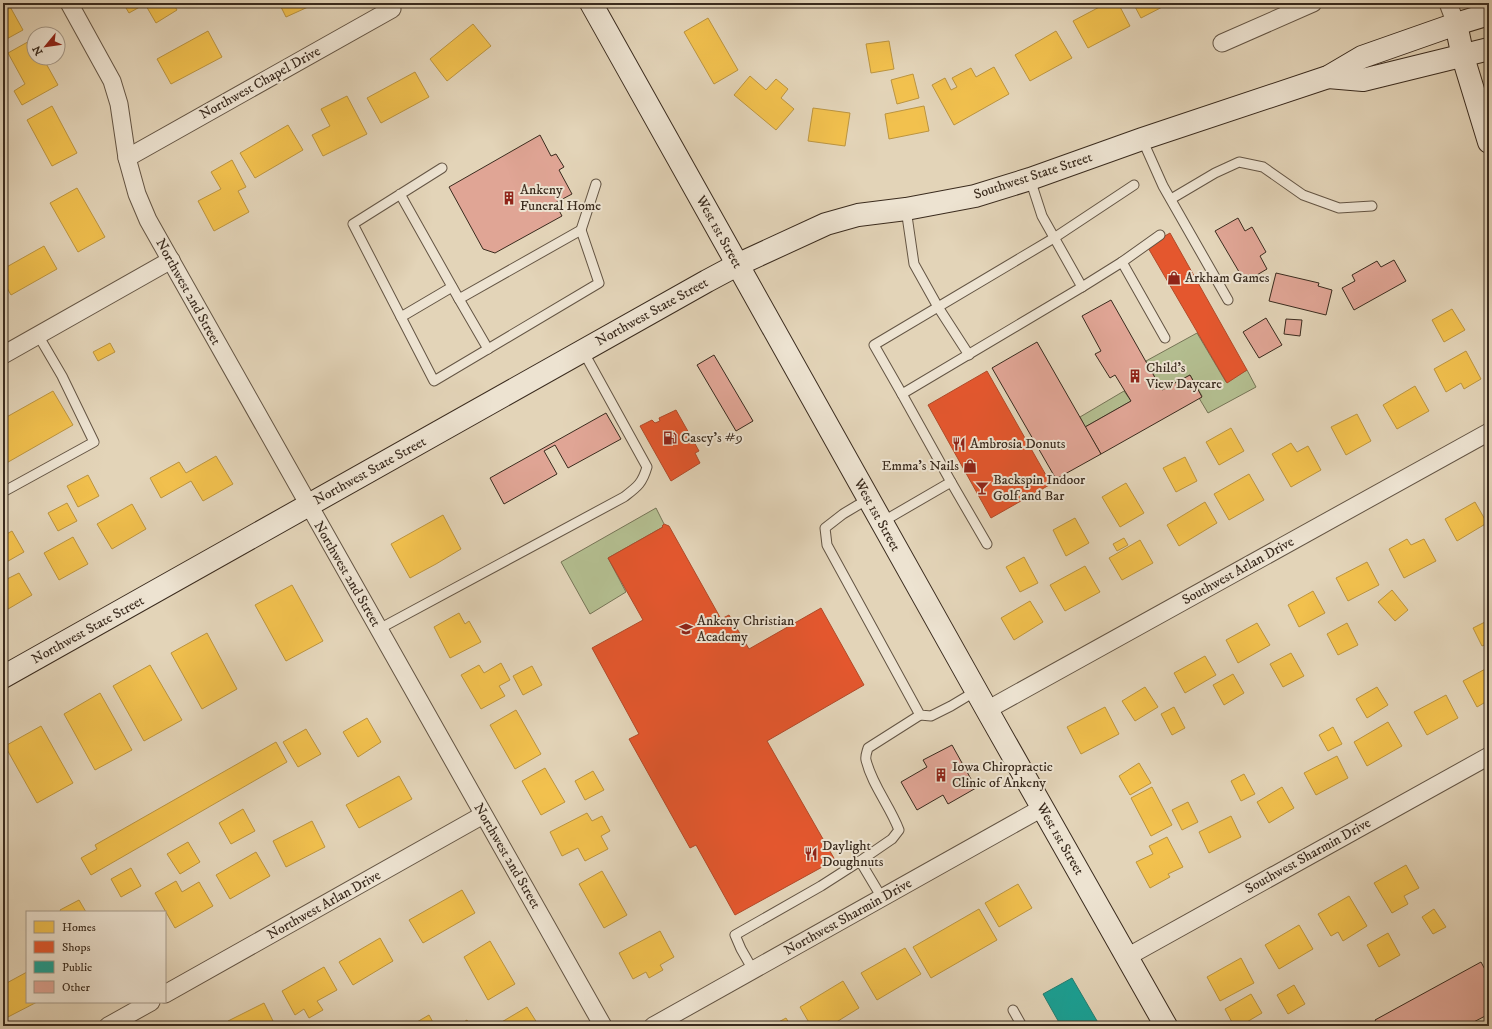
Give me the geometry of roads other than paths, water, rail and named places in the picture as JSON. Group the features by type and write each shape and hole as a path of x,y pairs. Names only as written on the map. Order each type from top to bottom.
{"main road":[{"name":"West 1st Street","path":"591,3 868,499 1166,1026"},
{"name":"Southwest State Street","path":"737,265 826,224 858,215 906,209 975,196 1030,179 1142,139 1328,78 1362,58 1456,24 1489,14"},
{"path":"1456,24 1463,57 1489,142"},
{"name":"Southwest State Street","path":"1328,78 1363,80 1463,57 1489,49"},
{"name":"Northwest State Street","path":"3,677 737,265"}],"street":[{"name":"Northwest 2nd Street","path":"69,3 112,80 119,104 127,158 137,194 148,220 483,815 604,1026"},
{"path":"1222,43 1313,3"},
{"path":"1448,3 1456,24"},
{"name":"Northwest Chapel Drive","path":"127,158 391,6"},
{"path":"3,354 171,260"},
{"name":"Southwest Arlan Drive","path":"987,710 1489,432"},
{"name":"Southwest Sharmin Drive","path":"1127,957 1489,756"},
{"name":"Northwest Sharmin Drive","path":"653,1026 1042,808"},
{"name":"Northwest Arlan Drive","path":"166,993 483,815"},
{"path":"108,1026 149,1003"}],"lane":[{"path":"1142,139 1163,186 1228,300"},
{"path":"1171,199 1215,173 1239,162 1264,166 1303,195 1339,208 1372,206"},
{"path":"442,168 353,224 434,381 599,283 581,230 596,184"},
{"path":"1030,179 1042,216 1082,287"},
{"path":"987,544 874,345 1054,238 1134,185"},
{"path":"400,194 488,349"},
{"path":"906,209 914,264 938,307 969,355"},
{"path":"458,298 581,230"},
{"path":"902,394 1082,287 1122,262 1160,235"},
{"path":"1122,262 1165,338"},
{"path":"401,317 452,286"},
{"path":"3,492 94,442 62,376 38,335"},
{"path":"379,629 624,497 644,479 647,467 583,351"},
{"path":"882,522 951,482"},
{"path":"868,499 843,514 825,528 827,545 920,715"},
{"path":"753,970 741,949 735,934 821,886 892,839 898,830 894,818 873,778 868,765 866,759 868,748 920,715 931,716 976,691"},
{"path":"860,861 882,898"},
{"path":"1013,1010 1022,1026"}],"place":[{"name":"Ankeny Funeral Home","path":"509,198"},
{"name":"Arkham Games","path":"1174,278"},
{"name":"Child's View Daycare","path":"1135,376"},
{"name":"Casey's #9","path":"670,438"},
{"name":"Ambrosia Donuts","path":"959,444"},
{"name":"Emma's Nails","path":"970,466"},
{"name":"Backspin Indoor Golf and Bar","path":"982,488"},
{"name":"Ankeny Christian Academy","path":"686,629"},
{"name":"Iowa Chiropractic Clinic of Ankeny","path":"941,775"},
{"name":"Daylight Doughnuts","path":"811,854"}]}
